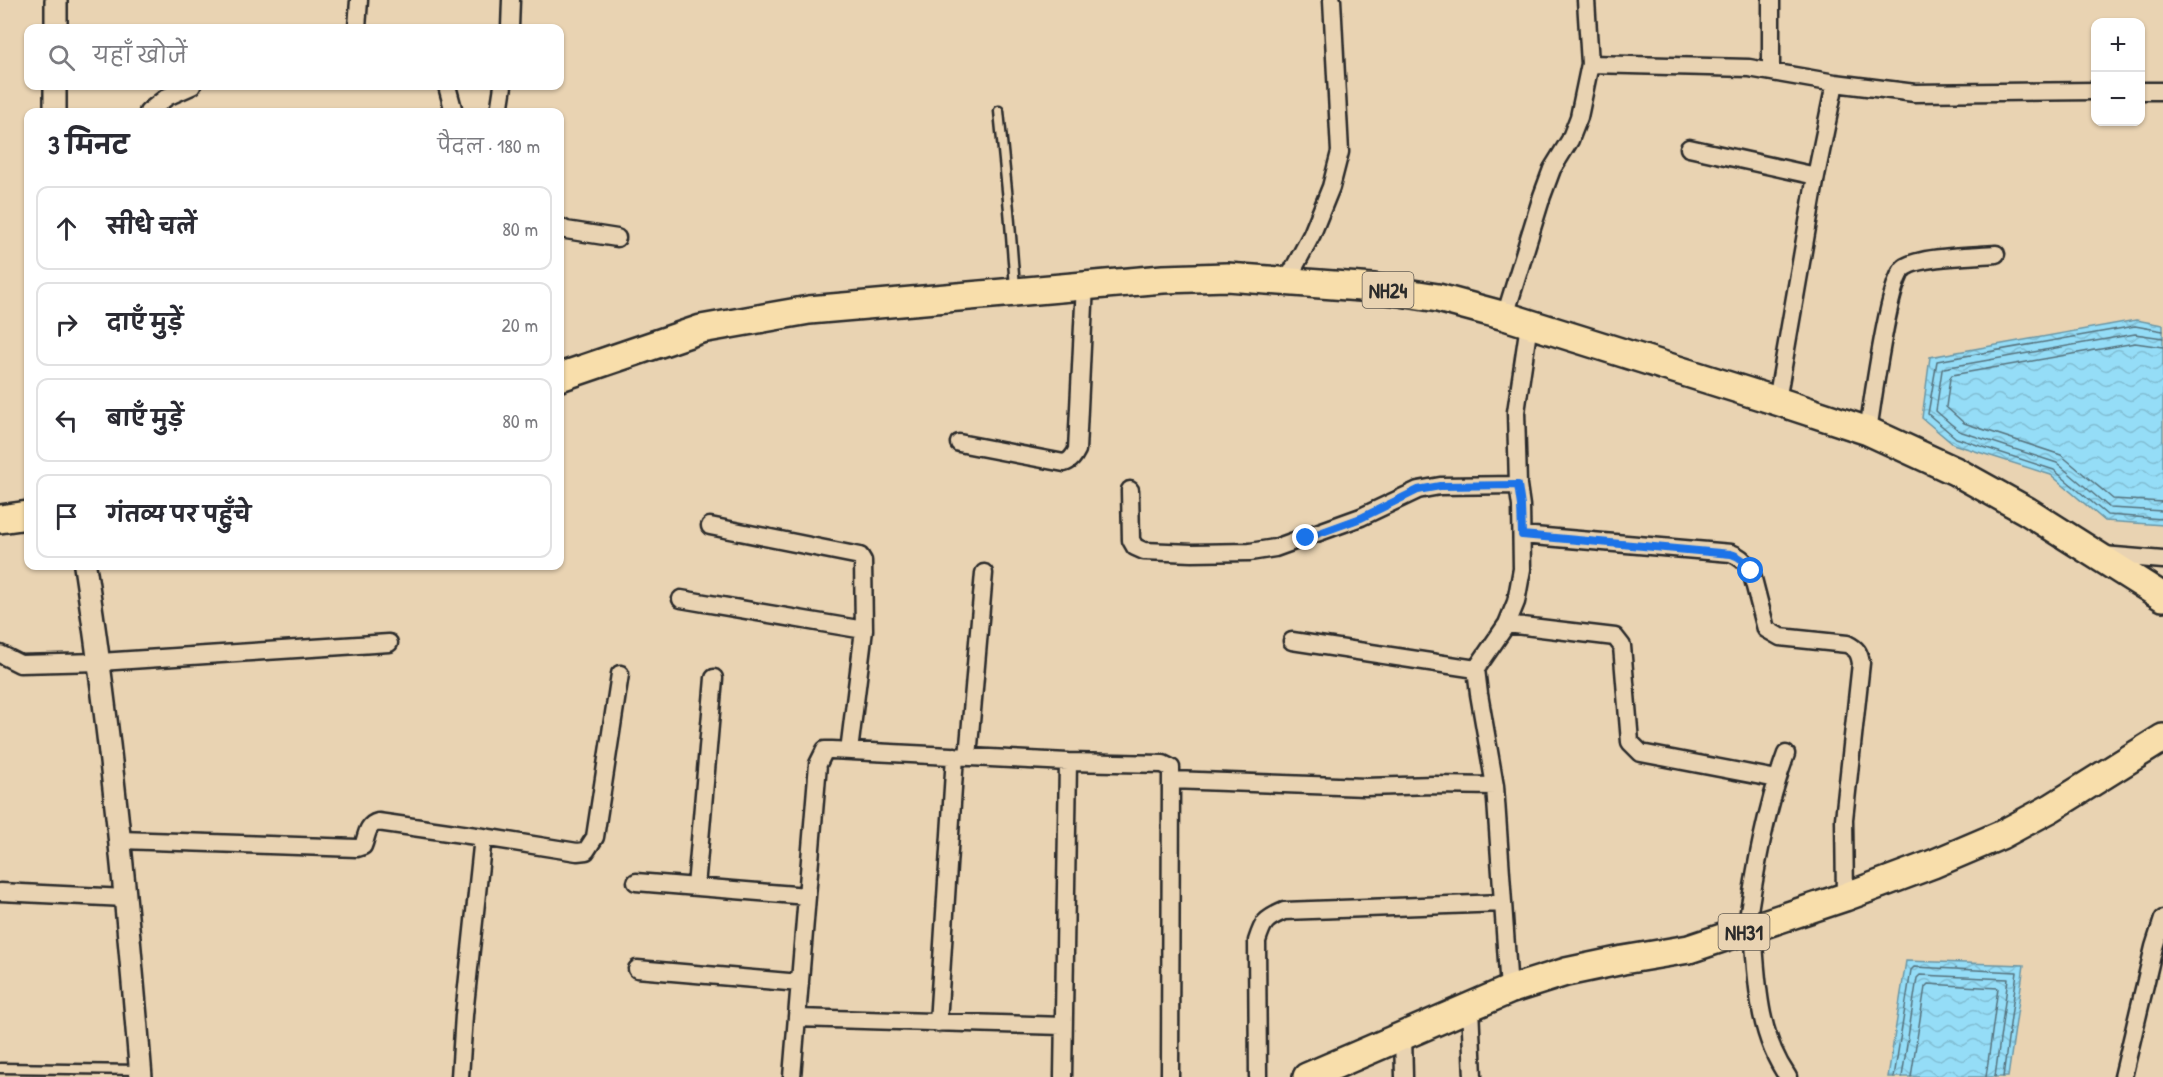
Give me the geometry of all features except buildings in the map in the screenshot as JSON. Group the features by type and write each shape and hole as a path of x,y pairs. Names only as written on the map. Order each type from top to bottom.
{"highway":[{"name":"NH24","path":"564,376 701,329 809,310 1163,279 1227,278 1374,288 1427,296 1517,320 1868,431 1954,471 2027,511 2163,597"},
{"path":"0,519 24,516"},
{"name":"NH31","path":"1307,1077 1509,990 1566,972 1689,949 1845,897 1933,864 2001,835 2051,808 2163,738"}],"street":[{"path":"56,0 56,24"},
{"path":"357,24 359,0"},
{"path":"510,24 511,0"},
{"path":"1287,281 1312,234 1331,187 1340,152 1332,0"},
{"path":"1509,990 1495,786 1476,669 1507,624 1516,602 1522,569 1516,412 1517,320 1542,196 1552,169 1570,140 1578,117 1590,64 1586,0"},
{"path":"1771,0 1771,71"},
{"path":"1590,64 1731,67 1915,93 2091,91"},
{"path":"1777,401 1816,176 1835,83"},
{"path":"55,108 56,90"},
{"path":"153,108 167,97 183,90"},
{"path":"448,90 453,108"},
{"path":"500,108 502,90"},
{"path":"2145,91 2163,91"},
{"path":"1689,148 1816,176"},
{"path":"564,229 617,238"},
{"path":"1868,431 1889,310 1897,276 1901,269 1918,261 1996,254"},
{"path":"959,442 1064,463 1073,457 1077,450 1085,285"},
{"path":"1130,490 1131,540 1135,547 1144,551 1251,552 1286,544 1361,518 1418,490 1440,486 1518,485"},
{"path":"710,526 860,556 863,561 864,630 849,751"},
{"path":"1522,535 1739,556 1751,571 1766,629 1771,633 1780,637 1847,644 1855,648 1859,653 1861,663 1844,819 1845,897"},
{"path":"2099,555 2163,560"},
{"path":"86,570 100,662 120,840 141,1073"},
{"path":"938,1023 961,756 984,573"},
{"path":"681,599 864,630"},
{"path":"1507,624 1615,637 1620,641 1630,741 1641,753 1777,779"},
{"path":"1292,641 1476,669"},
{"path":"0,654 20,664 100,662 389,643"},
{"path":"120,840 357,848 363,846 368,829 372,824 378,822 576,852 586,850 595,837 620,674"},
{"path":"696,886 714,678"},
{"path":"792,1077 818,764 825,750 1068,762 1163,764 1171,768 1170,1077"},
{"path":"1786,754 1756,858 1749,930 1760,1009 1767,1036 1788,1077"},
{"path":"1063,1077 1068,762"},
{"path":"1172,780 1365,787 1434,784 1495,786"},
{"path":"460,1077 464,1015 483,837"},
{"path":"636,882 807,896"},
{"path":"0,892 126,898"},
{"path":"1258,1077 1257,941 1268,918 1284,911 1503,903"},
{"path":"2123,1077 2154,947 2163,919"},
{"path":"637,969 800,983"},
{"path":"1470,1006 1473,1077"},
{"path":"797,1018 1064,1026"},
{"path":"1402,1035 1404,1077"}],"lane":[{"path":"999,111 1010,210 1015,291"},
{"path":"0,1068 141,1073"}],"water":[{"path":"2136,320 2163,325 2163,525 2105,521 2051,475 1953,444 1922,418 1930,357"},
{"path":"1906,961 2024,965 2008,1077 1888,1077"}],"route":[{"path":"1306,538 1361,518 1418,490 1440,486 1518,485 1522,535 1731,554 1739,556 1751,571"}]}
